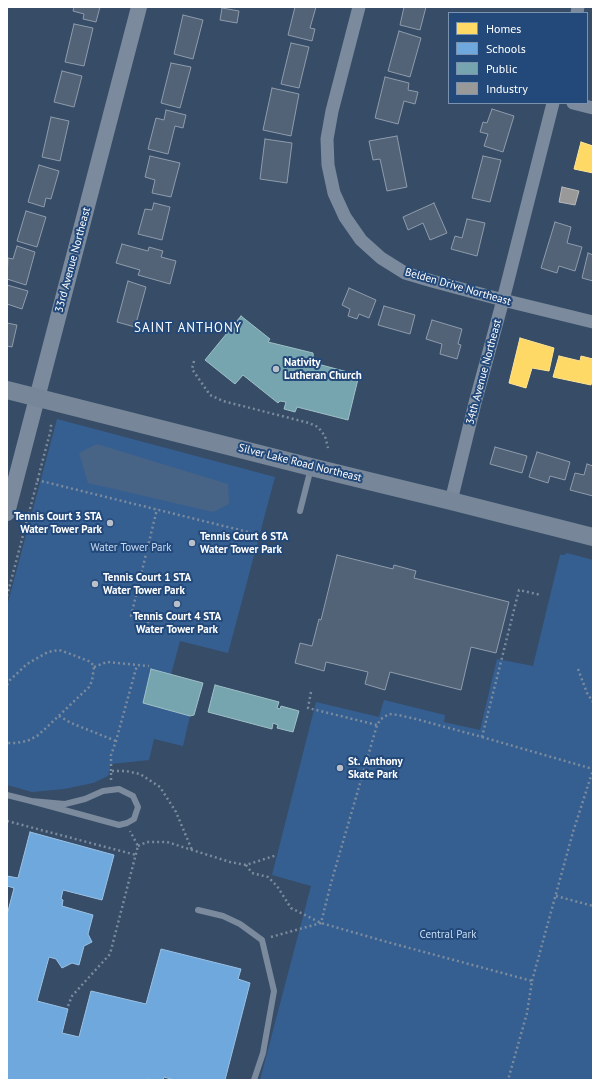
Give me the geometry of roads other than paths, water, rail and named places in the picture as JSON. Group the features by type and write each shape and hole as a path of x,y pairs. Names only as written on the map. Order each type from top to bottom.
{"main road":[{"name":"Silver Lake Road Northeast","path":"7,390 452,501 593,538"}],"street":[{"name":"33rd Avenue Northeast","path":"7,512 139,7"},
{"name":"Belden Drive Northeast","path":"359,7 332,111 327,139 328,165 334,193 345,217 361,240 381,258 405,273 503,300 593,322"},
{"name":"34th Avenue Northeast","path":"452,501 475,403 553,104"},
{"path":"577,104 593,108"}],"lane":[{"path":"300,511 312,467"},
{"path":"7,795 119,825 134,819 138,807 133,796 120,790 103,791 85,799 65,804 32,801"},
{"path":"198,910 223,916 240,924 262,940 274,991 263,1052 254,1080"}],"place":[{"name":"Nativity Lutheran Church","path":"276,369"},
{"name":"Tennis Court 3 STA Water Tower Park","path":"110,523"},
{"name":"Tennis Court 6 STA Water Tower Park","path":"192,543"},
{"name":"Tennis Court 1 STA Water Tower Park","path":"95,584"},
{"name":"Tennis Court 4 STA Water Tower Park","path":"177,604"},
{"name":"St. Anthony Skate Park","path":"340,768"}],"district":[{"name":"SAINT ANTHONY","path":"188,328"}],"park label":[{"name":"Water Tower Park","path":"131,548"},
{"name":"Central Park","path":"448,935"}]}
